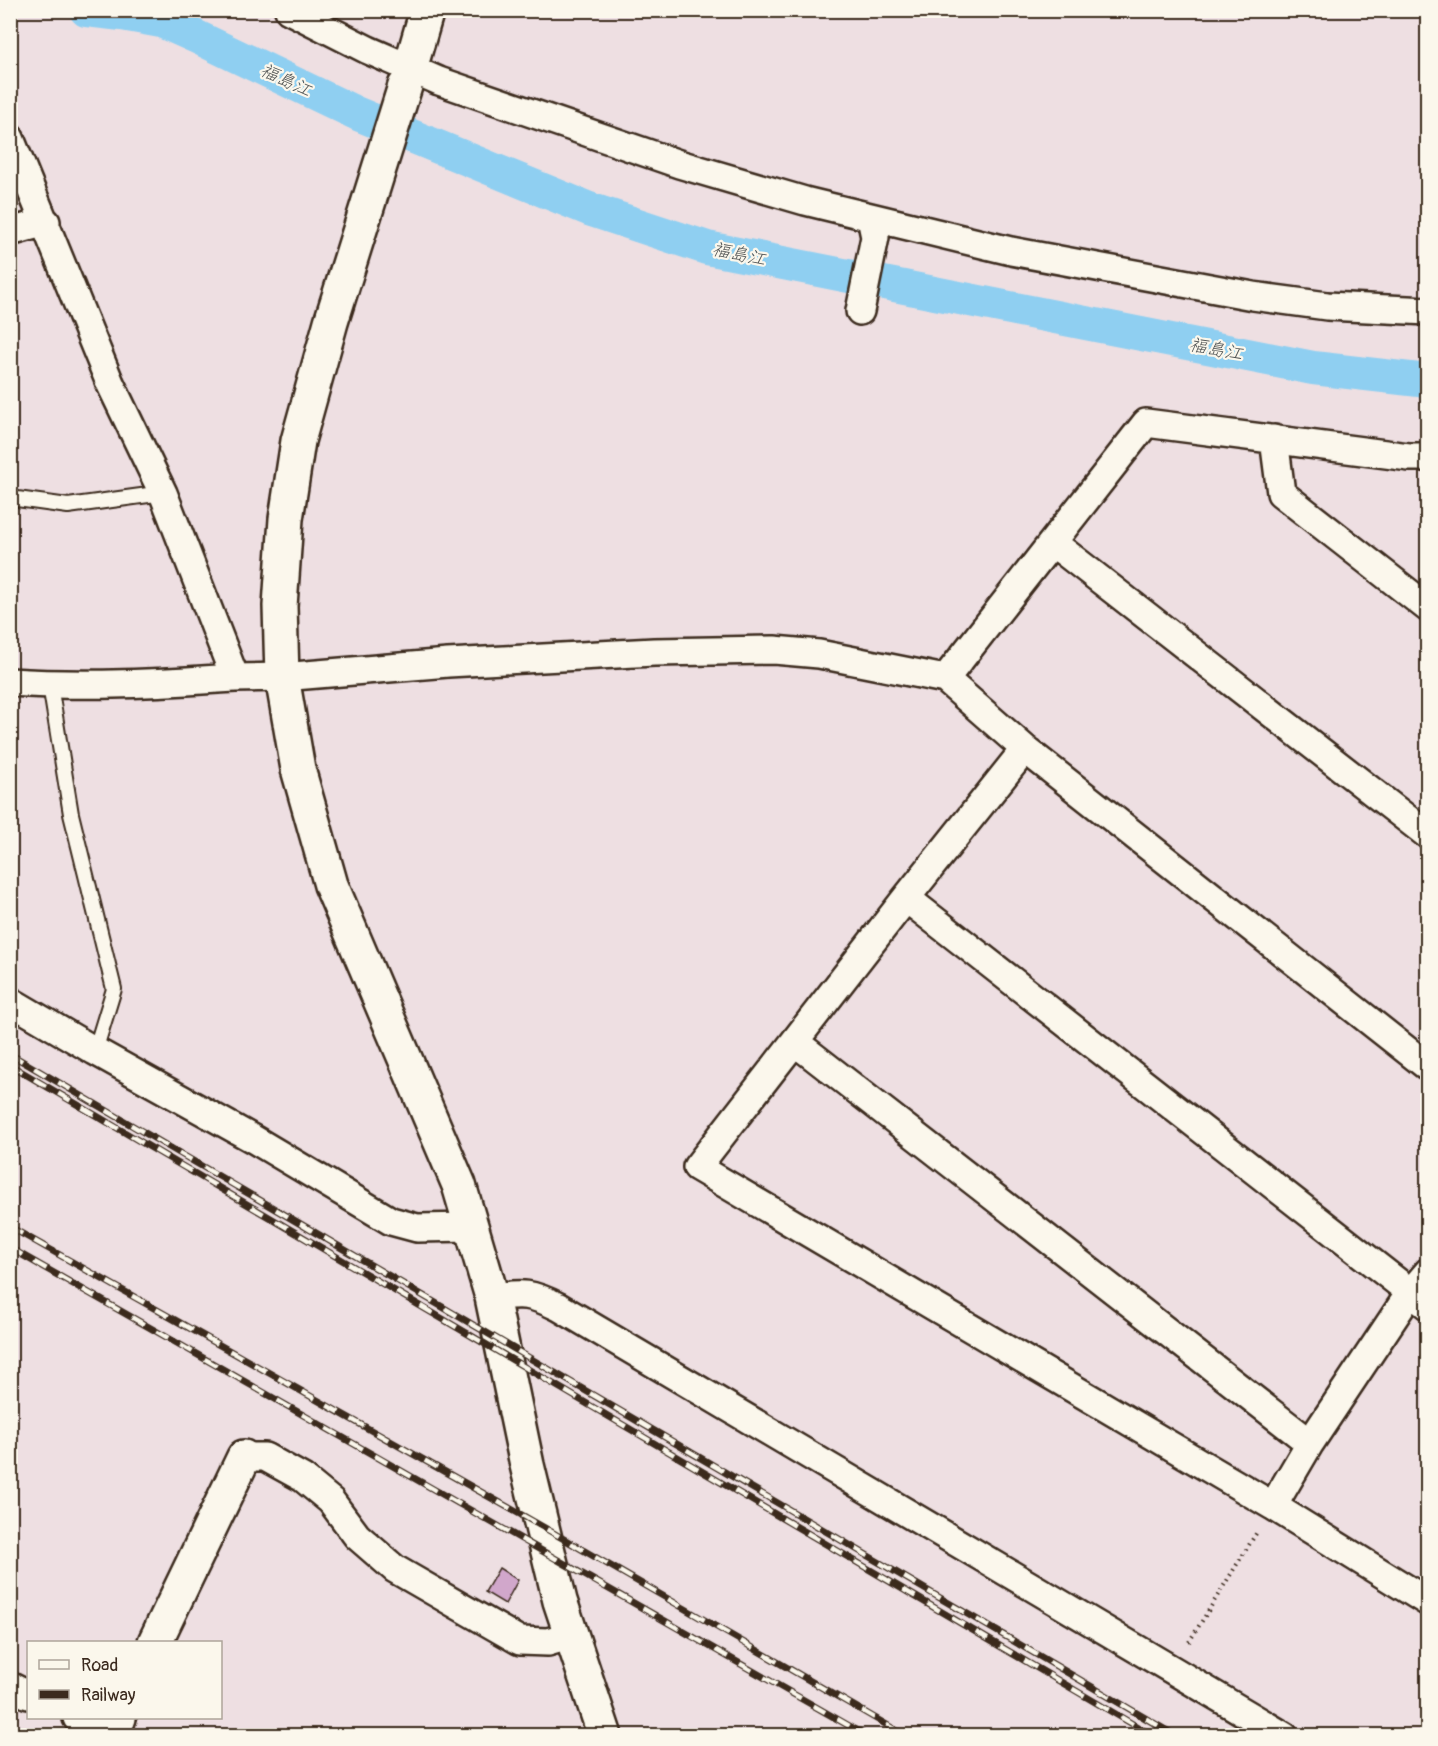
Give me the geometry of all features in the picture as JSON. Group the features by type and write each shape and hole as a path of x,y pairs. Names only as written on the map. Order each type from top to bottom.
{"street":[{"path":"290,10 407,78 873,228 944,233 1011,251 1253,296 1327,306 1428,311"},
{"path":"427,10 331,322 298,441 286,519 280,606 282,677 298,769 331,885 459,1185 492,1297 527,1465 560,1600 605,1736"},
{"path":"10,138 110,383 163,493 235,678"},
{"path":"10,229 17,230 46,222"},
{"path":"860,311 873,228"},
{"path":"945,679 1146,423 1409,457 1428,457"},
{"path":"1274,439 1281,493 1428,608"},
{"path":"1053,543 1428,835"},
{"path":"10,682 50,685 135,685 282,677 448,663 654,652 774,650 819,654 945,679 1026,749 1428,1067"},
{"path":"1026,749 906,898 697,1167 1267,1516 1428,1602"},
{"path":"906,898 1419,1300"},
{"path":"10,1000 95,1052 255,1140 391,1221 417,1228 471,1227"},
{"path":"795,1042 1310,1443"},
{"path":"1267,1516 1310,1443 1419,1300 1428,1272"},
{"path":"492,1297 523,1294 538,1297 559,1307 1284,1736"},
{"path":"155,1641 244,1457 265,1457 303,1478 331,1501 357,1536 395,1569 520,1641 548,1641 571,1635"},
{"path":"10,1686 27,1694"},
{"path":"80,1719 114,1729"}],"lane":[{"path":"10,498 68,506 163,493"},
{"path":"50,685 71,814 114,989 95,1052"}],"path":[{"path":"1189,1642 1267,1516"}],"building":[{"path":"499,1568 518,1580 505,1604 485,1592"}],"waterway":[{"name":"福島江","path":"86,10 161,21 358,114 589,209 707,248 1313,368 1428,381"}],"railway":[{"path":"10,1054 1176,1736"},
{"path":"10,1065 1153,1736"},
{"path":"10,1227 543,1527 906,1736"},
{"path":"10,1248 867,1736"}]}
